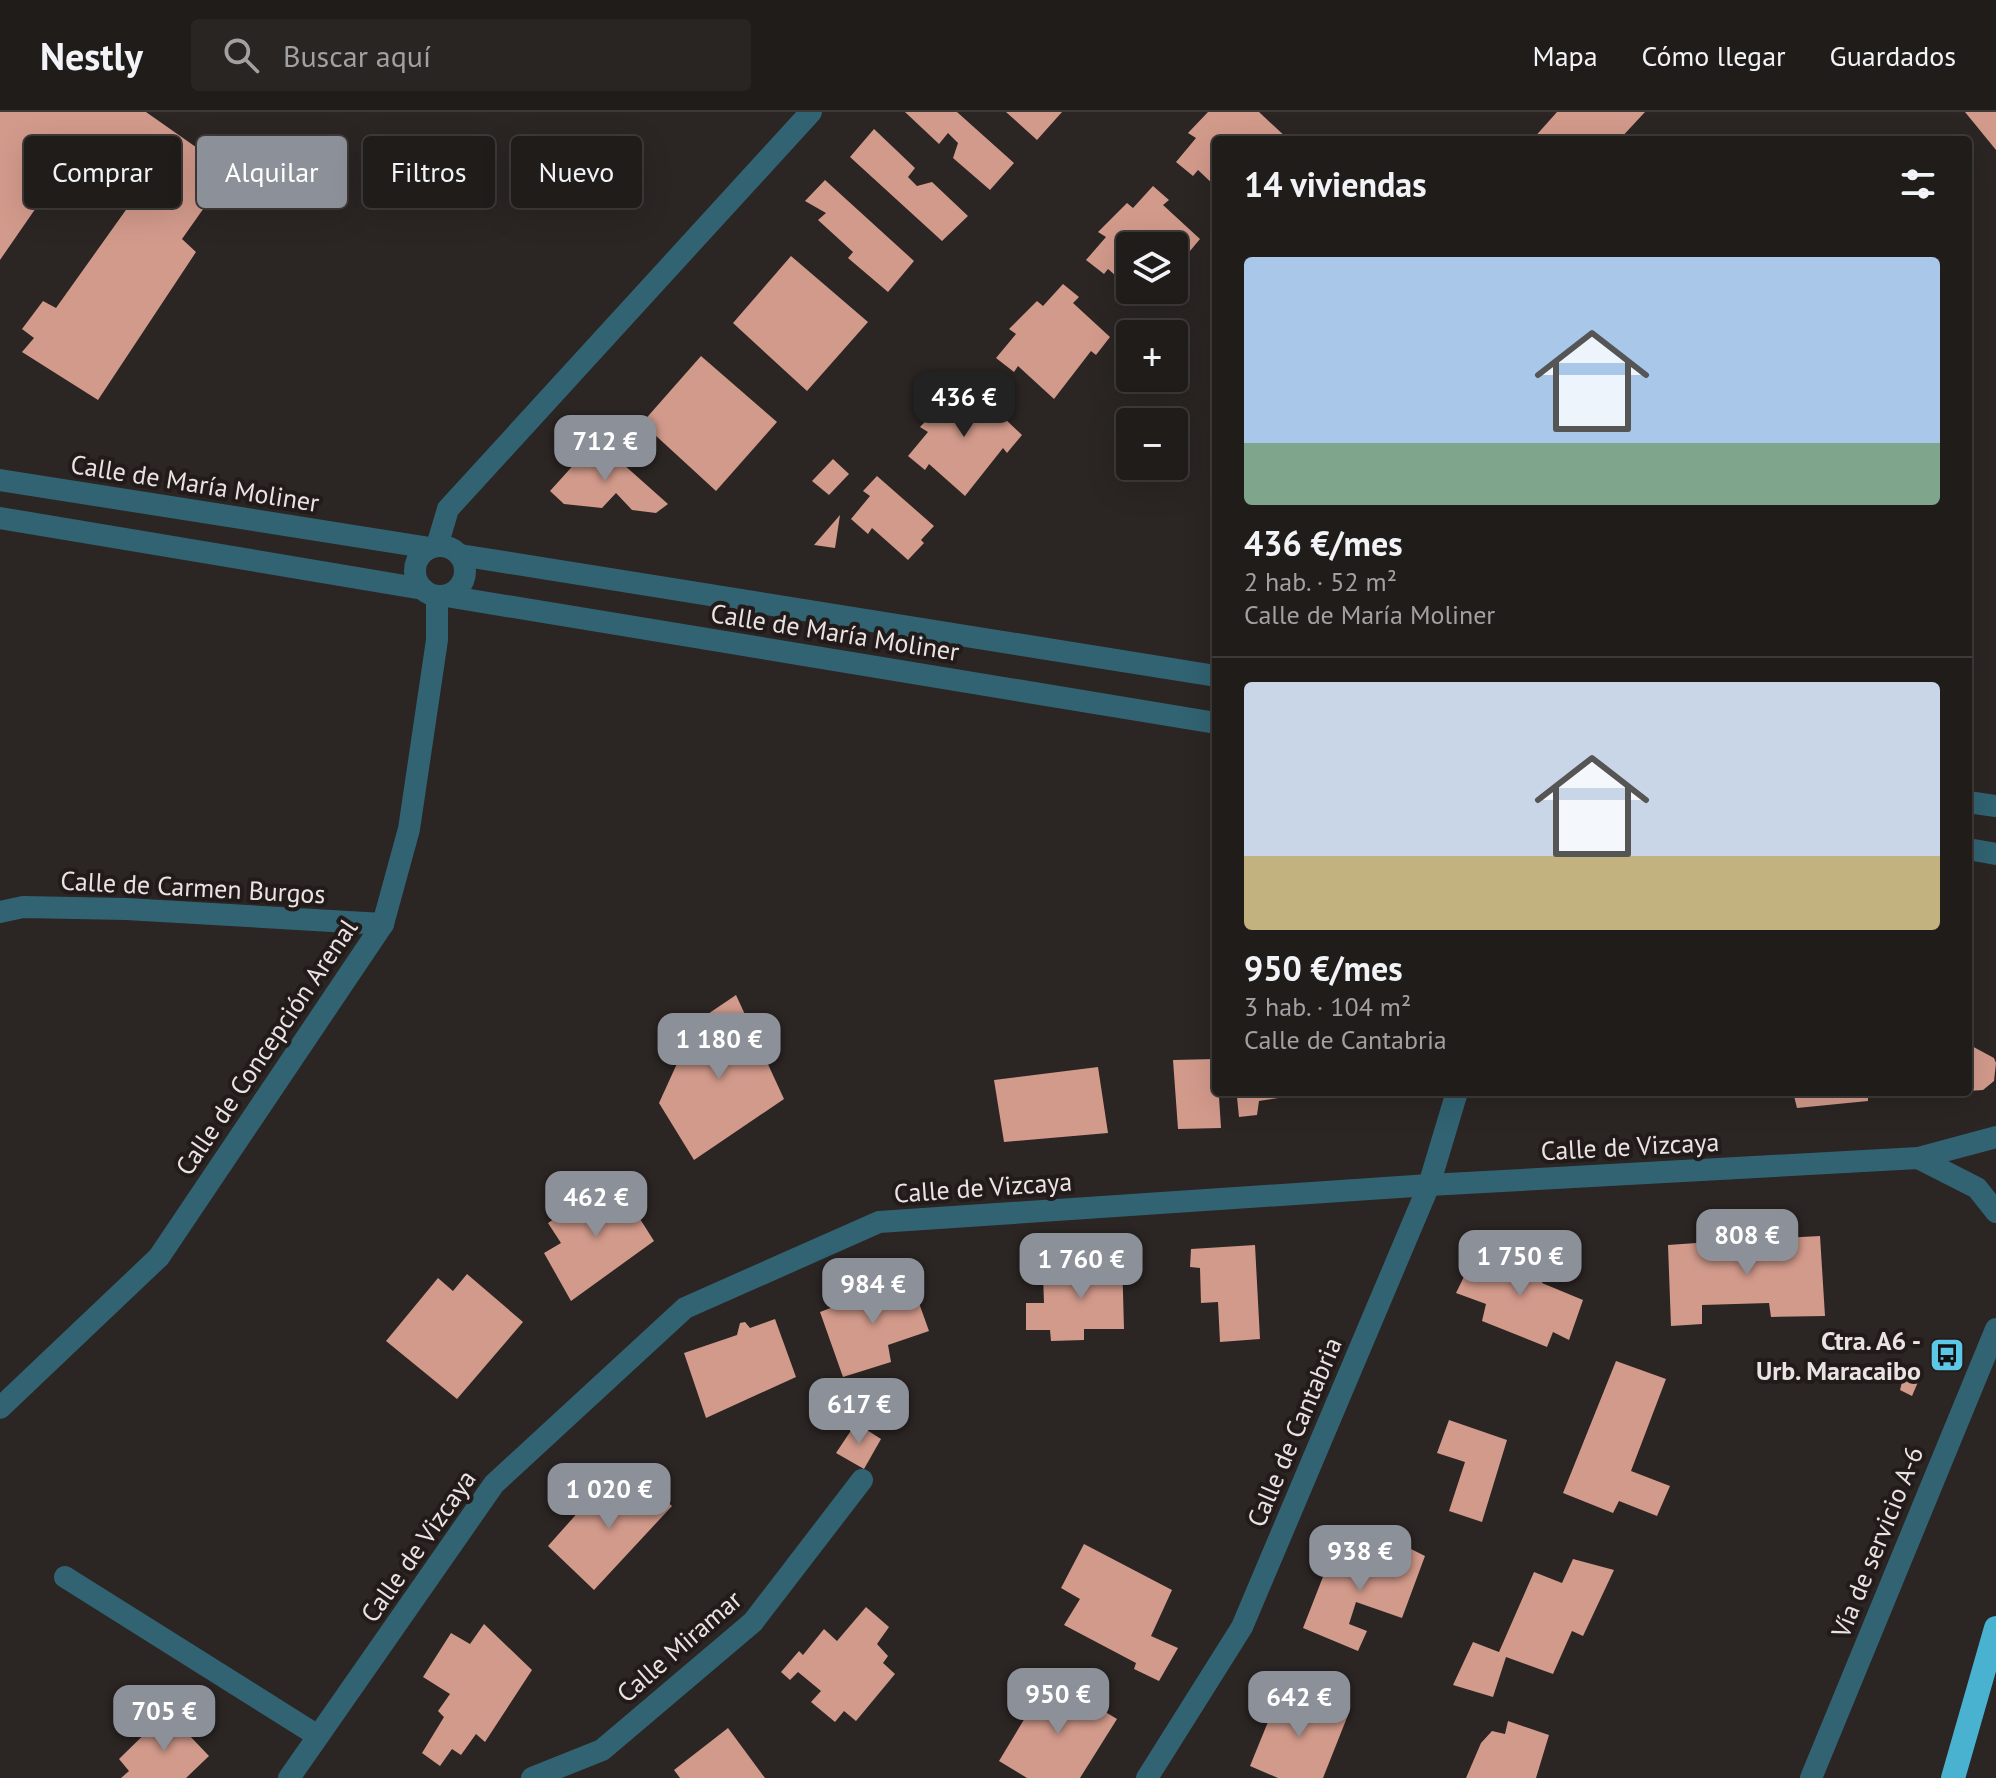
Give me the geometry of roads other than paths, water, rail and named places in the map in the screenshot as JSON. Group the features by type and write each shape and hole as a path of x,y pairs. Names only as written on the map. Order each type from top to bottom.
{"highway":[{"path":"1953,1778 1996,1628"}],"street":[{"path":"460,555 466,571 454,592 435,593 415,567 433,547 448,509 811,112"},
{"name":"Calle de María Moliner","path":"0,480 433,547 460,555 1212,675"},
{"name":"Calle de María Moliner","path":"0,518 1212,722"},
{"name":"Calle de Concepción Arenal","path":"0,1408 159,1257 383,924 409,829 437,640 435,593"},
{"path":"1972,803 1996,806"},
{"path":"1972,850 1996,854"},
{"name":"Calle de Carmen Burgos","path":"0,912 23,907 126,909 383,924"},
{"name":"Calle de Cantabria","path":"1147,1778 1242,1627 1429,1185 1456,1096"},
{"name":"Calle de Vizcaya","path":"289,1778 494,1484 685,1308 879,1222 1429,1185 1918,1158 1996,1137"},
{"path":"1918,1158 1977,1188 1996,1212"},
{"name":"Vía de servicio A-6","path":"1811,1778 1996,1329"},
{"name":"Calle Miramar","path":"532,1778 602,1750 753,1622 862,1480"},
{"path":"65,1577 318,1736"}],"place":[{"name":"Ctra. A6 - Urb. Maracaibo","path":"1947,1355"}]}
